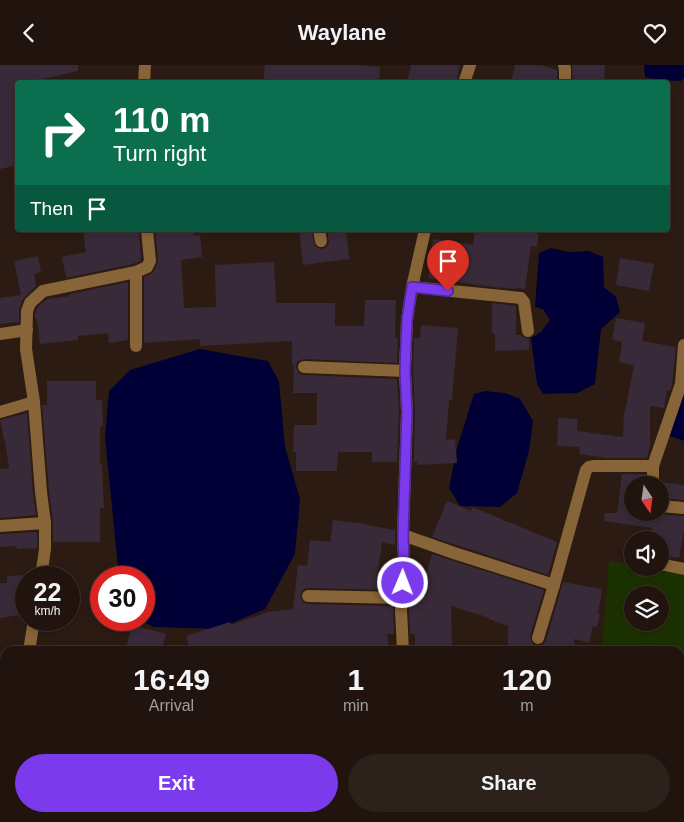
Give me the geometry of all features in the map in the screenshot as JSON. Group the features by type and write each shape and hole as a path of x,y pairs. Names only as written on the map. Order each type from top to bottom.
{"street":[{"path":"144,80 145,65"},
{"path":"465,80 470,65"},
{"path":"564,65 566,69 565,80"},
{"path":"43,566 45,523 34,402 26,349 27,311 30,303 44,291 136,272 148,267 150,261 147,232"},
{"path":"403,646 401,610 404,567 407,320 412,287 425,232"},
{"path":"136,272 136,346"},
{"path":"412,287 521,298 524,302 528,331"},
{"path":"0,334 27,330"},
{"path":"653,476 653,466 658,447 682,384 684,345"},
{"path":"304,367 405,371"},
{"path":"0,412 34,402"},
{"path":"538,638 588,467 653,466"},
{"path":"669,507 684,509"},
{"path":"0,526 45,523"},
{"path":"403,535 554,585"},
{"path":"669,566 684,569"},
{"path":"308,596 402,598"},
{"path":"30,646 32,631"}],"green space":[{"path":"609,561 624,564 624,576 669,576 669,572 684,575 684,646 602,646"}],"shaded area":[{"path":"644,65 684,65 684,78 681,81 658,80 645,77"},
{"path":"551,248 569,252 589,251 603,257 604,287 616,297 620,312 601,329 595,384 577,393 543,394 537,384 531,338 541,332 550,320 543,309 535,307 539,253"},
{"path":"200,349 268,361 279,382 285,447 300,499 295,554 265,609 218,629 155,627 155,566 118,566 105,437 109,391 130,370"},
{"path":"485,391 505,393 520,399 533,421 529,451 517,493 500,507 460,506 449,488 457,448 474,394"},
{"path":"681,395 684,395 684,441 667,435"}],"building":[{"path":"0,65 78,65 78,71 39,80 15,80 15,166 0,169"},
{"path":"265,65 359,65 380,67 379,80 263,80"},
{"path":"411,65 460,65 457,80 408,80"},
{"path":"515,65 541,65 557,70 557,80 512,80"},
{"path":"572,65 605,65 604,80 573,80"},
{"path":"83,232 139,232 141,261 66,278 62,257 86,252"},
{"path":"155,232 193,232 194,236 200,235 202,257 181,260 184,308 216,307 215,265 274,262 276,303 335,303 335,326 364,326 365,300 396,300 395,338 398,338 397,363 304,359 297,362 296,367 299,374 304,375 397,379 399,412 397,462 372,462 372,452 338,452 337,471 296,471 296,452 293,452 294,425 317,425 317,393 293,393 294,365 292,365 292,341 200,346 200,339 144,343 144,277 154,271 158,260"},
{"path":"299,232 312,232 315,246 322,249 329,243 327,232 346,232 349,259 303,265"},
{"path":"475,232 539,232 537,247 531,246 525,289 493,287 428,278 433,239 473,245"},
{"path":"38,256 41,272 34,274 36,286 22,300 19,310 19,322 0,324 0,298 21,295 14,261"},
{"path":"620,258 654,264 649,291 616,285"},
{"path":"128,282 128,340 109,343 108,333 78,336 78,340 40,344 35,313 37,308 47,299 70,296 70,294"},
{"path":"492,303 516,306 516,335 529,339 529,350 495,351 495,333 492,333"},
{"path":"616,318 645,323 642,341 676,347 672,385 670,391 667,390 664,408 650,406 650,445 647,458 606,458 579,454 580,447 557,446 558,418 578,419 577,431 623,437 624,412 634,365 619,362 622,342 612,340"},
{"path":"421,325 458,328 452,400 449,400 446,440 455,439 457,463 417,465 417,462 414,462 414,338 420,338"},
{"path":"47,381 96,381 96,400 102,400 103,426 100,426 100,464 102,464 104,508 100,508 100,542 53,542 53,522 42,405 47,405"},
{"path":"27,413 36,515 0,518 0,469 9,468 0,420"},
{"path":"622,474 645,474 645,476 624,476 624,521 669,521 669,515 684,516 684,529 679,558 669,556 669,531 652,531 652,528 604,521 605,513 617,513"},
{"path":"669,483 684,485 684,500 669,499"},
{"path":"447,501 471,511 472,507 557,542 548,575 432,537"},
{"path":"333,520 395,530 395,545 382,542 378,573 395,574 394,590 308,588 301,592 303,603 308,604 393,606 394,634 387,634 388,646 189,646 186,636 230,622 231,625 268,612 293,609 298,565 307,566 310,540 330,542"},
{"path":"37,532 37,548 17,549 16,546 0,547 0,534"},
{"path":"432,554 544,590 530,636 535,646 508,646 508,626 490,618 451,606 452,646 415,646 415,634 410,634 411,580 423,586"},
{"path":"7,576 15,576 15,616 0,618 0,583 7,583"},
{"path":"563,582 602,589 597,627 593,626 589,643 574,639 575,646 540,646 546,640"},
{"path":"130,631 155,631 166,634 162,646 126,646"}],"route":[{"path":"403,583 407,412 405,371 407,320 412,287 448,291"}]}
